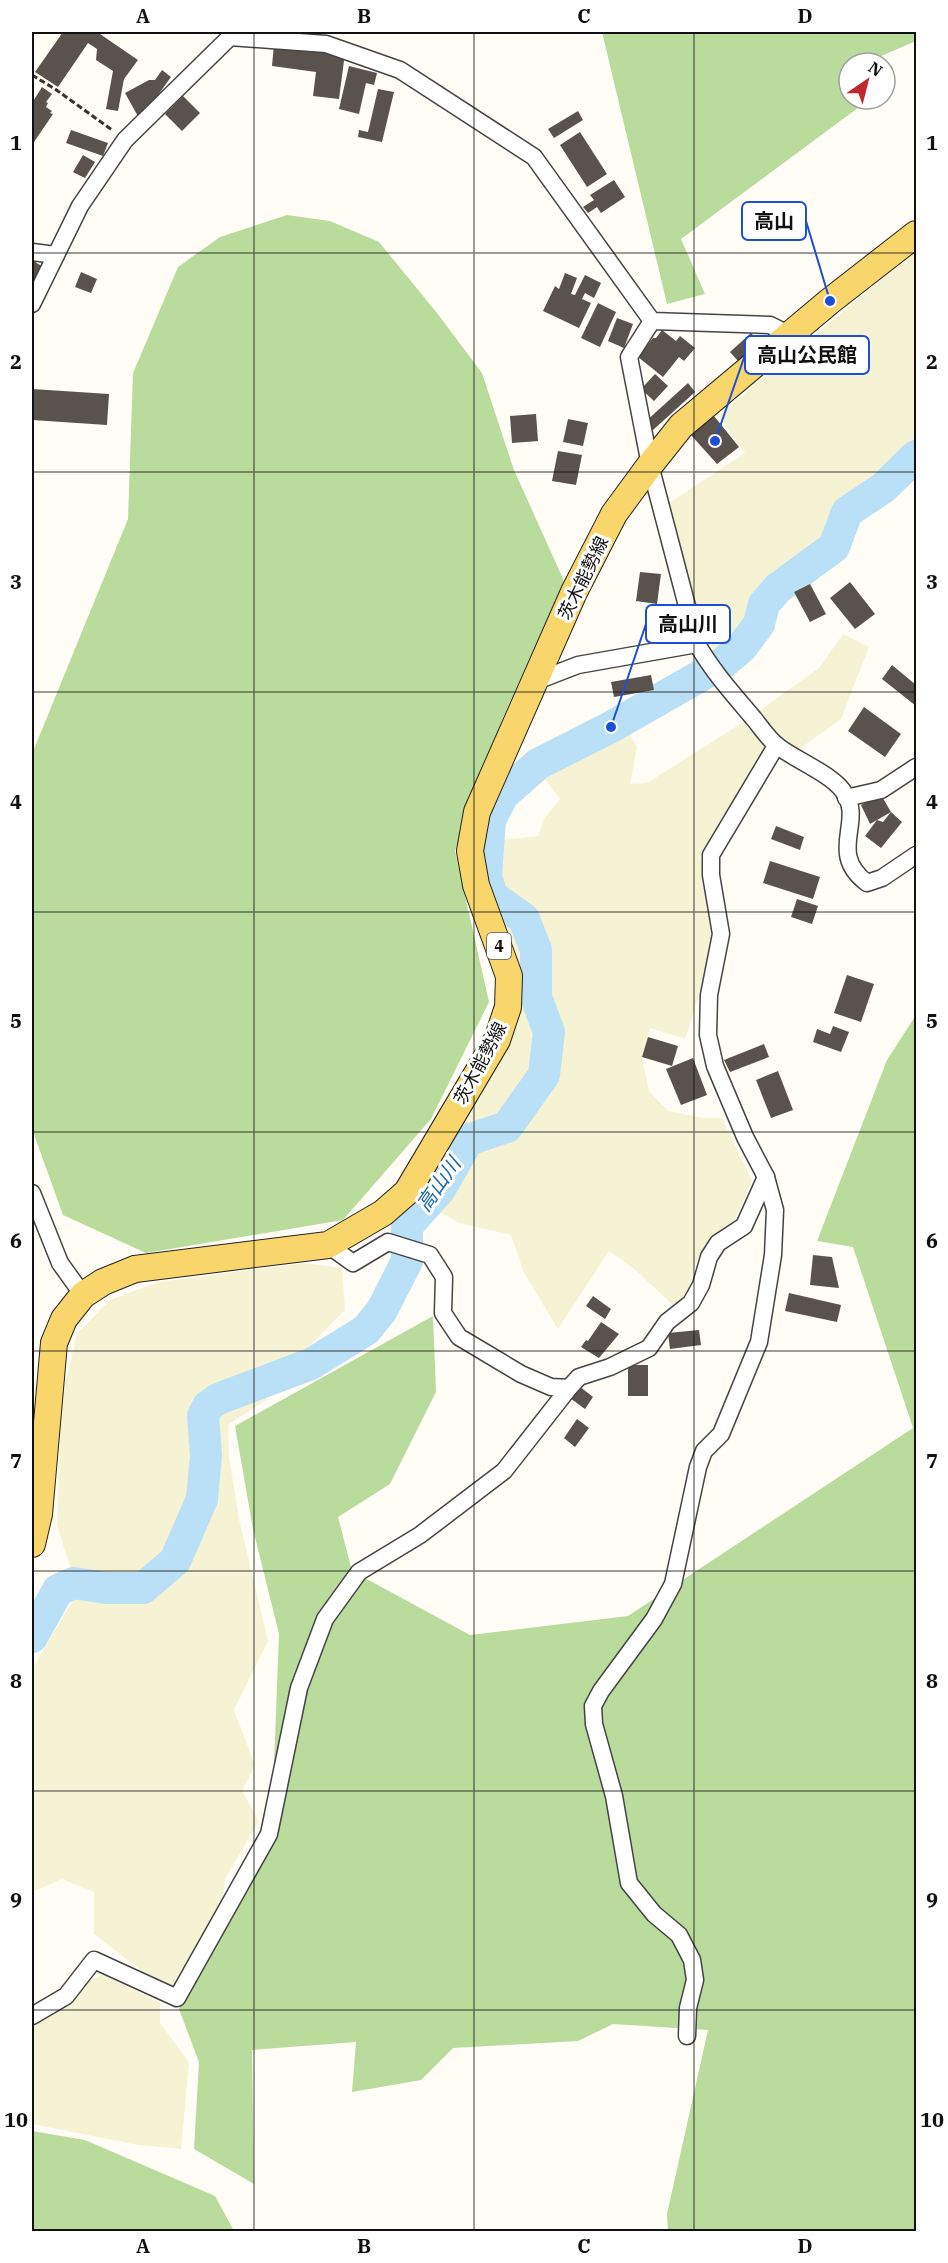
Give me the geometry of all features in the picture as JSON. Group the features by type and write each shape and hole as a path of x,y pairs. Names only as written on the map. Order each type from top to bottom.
{"main road":[{"name":"茨木能勢線","path":"32,1544 39,1514 54,1343 64,1318 83,1295 103,1282 135,1269 328,1245 383,1213 406,1192 497,1040 508,1007 509,976 476,885 470,851 477,812 574,592 614,514 681,426 916,234"}],"street":[{"path":"32,304 80,206 125,140 230,37 321,38 400,70 534,157 652,321"},
{"path":"32,252 56,255"},
{"path":"652,321 770,325 790,335"},
{"path":"652,321 629,357 650,465 697,644 710,667 776,746 822,774 843,791 850,808 848,859 854,873 867,883 882,878 916,855"},
{"path":"534,682 578,665 697,644"},
{"path":"687,2036 688,2008 695,1980 692,1960 679,1935 654,1914 629,1883 614,1796 594,1724 594,1706 601,1691 654,1619 673,1584 698,1467 704,1451 721,1434 759,1342 773,1255 775,1210 766,1177 745,1137 715,1066 708,1035 710,995 721,934 711,875 711,855 776,746"},
{"path":"846,798 881,790 916,767"},
{"path":"32,2016 66,1996 94,1960 177,1998 269,1834 299,1688 325,1619 359,1572 420,1535 504,1471 579,1377 610,1366 649,1347 667,1322 691,1303 701,1285 709,1257 718,1243 744,1226 766,1177"},
{"path":"32,1193 60,1263 83,1295"},
{"path":"328,1245 353,1263 388,1242 430,1255 444,1277 443,1313 459,1337 521,1374 551,1387 569,1388"}],"path":[{"path":"32,75 125,140"}],"shaded area":[{"path":"916,251 916,445 879,483 849,502 830,544 781,579 760,604 755,622 744,637 718,658 704,632 669,503 745,453 718,415"},
{"path":"843,634 869,647 841,719 798,750 784,737 763,755 700,857 713,942 692,1018 685,1039 650,1028 642,1057 649,1091 668,1111 704,1118 722,1118 752,1181 733,1225 706,1245 695,1264 689,1293 673,1305 633,1268 609,1251 558,1329 524,1273 511,1235 459,1223 433,1208 461,1158 444,1151 517,1024 519,978 487,887 496,841 538,836 544,819 560,799 539,771 625,727 637,747 630,784 647,783 745,721 819,668"},
{"path":"304,1263 342,1268 345,1310 305,1350 278,1364 266,1400 228,1425 229,1457 239,1519 268,1641 234,1710 255,1765 242,1791 259,1821 225,1879 221,1911 173,1995 94,1934 94,1892 62,1879 32,1892 32,1669 78,1592 57,1525 61,1401 77,1334 110,1300 158,1282"},
{"path":"103,1974 160,2003 160,2023 189,2062 181,2149 138,2145 32,2124 32,2011"}],"green space":[{"path":"602,32 916,32 916,41 893,51 837,51 837,111 854,111 681,239 705,294 667,304"},
{"path":"287,215 330,221 379,242 437,313 482,373 514,470 564,581 502,720 455,851 489,1002 431,1119 343,1220 146,1253 63,1215 32,1129 32,761 34,749 128,519 133,373 178,267 220,237"},
{"path":"916,1015 916,2231 668,2231 667,2214 708,2030 613,2024 578,2041 453,2048 421,2080 352,2092 356,2042 252,2050 254,2184 194,2149 199,2062 179,2009 272,1818 279,1634 253,1529 235,1426 433,1316 436,1392 390,1484 338,1517 352,1571 470,1635 628,1616 913,1428 853,1247 817,1241 887,1060"},
{"path":"32,2131 85,2140 215,2196 234,2231 32,2231"}],"building":[{"path":"63,32 97,32 138,60 124,79 118,111 106,109 113,71 96,60 97,49 88,43 58,87 35,72"},
{"path":"274,44 345,53 339,99 313,96 316,72 272,66"},
{"path":"349,66 377,73 374,85 366,83 359,114 339,109"},
{"path":"162,70 171,77 140,120 125,93 149,80 155,80"},
{"path":"42,87 52,94 46,102 48,103 46,107 53,114 34,142 32,140 32,103"},
{"path":"378,89 394,92 382,142 358,137 359,130 368,132"},
{"path":"183,96 200,113 182,131 165,114"},
{"path":"578,111 583,120 554,138 548,129"},
{"path":"71,130 108,143 103,156 66,143"},
{"path":"580,132 607,174 587,187 560,145"},
{"path":"83,155 95,162 85,178 73,172"},
{"path":"614,180 625,197 601,213 597,207 588,213 583,207 594,200 590,195"},
{"path":"32,260 43,267 32,286"},
{"path":"81,272 97,279 91,293 75,287"},
{"path":"565,273 577,278 571,294 575,295 585,275 601,283 594,298 585,293 582,299 591,303 579,328 543,311 555,286 559,289"},
{"path":"598,303 616,312 600,347 581,338"},
{"path":"617,318 633,324 624,348 608,341"},
{"path":"662,330 676,341 680,336 695,348 684,361 679,357 663,377 638,357"},
{"path":"751,333 759,342 738,361 730,352"},
{"path":"655,374 668,386 654,401 641,389"},
{"path":"688,383 695,392 653,430 645,422"},
{"path":"32,389 109,394 107,425 32,420"},
{"path":"536,414 538,441 512,443 510,416"},
{"path":"714,416 739,447 717,464 691,435"},
{"path":"568,419 588,423 583,446 563,442"},
{"path":"558,451 582,455 576,485 552,481"},
{"path":"640,572 661,574 657,604 636,601"},
{"path":"850,582 875,614 855,629 830,598"},
{"path":"810,584 826,614 810,622 794,592"},
{"path":"892,665 916,685 916,706 882,679"},
{"path":"651,675 654,690 614,697 611,682"},
{"path":"864,707 901,734 885,757 848,731"},
{"path":"881,795 891,812 870,824 861,805"},
{"path":"891,812 902,822 881,848 865,836 877,820 883,822"},
{"path":"776,826 804,837 800,850 771,839"},
{"path":"770,861 820,877 813,899 763,883"},
{"path":"797,899 818,906 812,924 791,917"},
{"path":"847,975 874,984 861,1022 834,1013"},
{"path":"833,1026 849,1032 841,1052 813,1042 817,1029 830,1034"},
{"path":"648,1037 678,1046 672,1066 642,1057"},
{"path":"764,1044 769,1057 730,1072 724,1060"},
{"path":"693,1058 707,1095 681,1105 666,1069"},
{"path":"778,1071 793,1110 771,1118 756,1080"},
{"path":"813,1255 832,1257 839,1288 810,1285"},
{"path":"789,1293 841,1305 837,1322 785,1311"},
{"path":"593,1296 611,1309 605,1319 586,1306"},
{"path":"601,1322 619,1334 599,1358 581,1347"},
{"path":"699,1330 701,1345 670,1349 668,1333"},
{"path":"628,1365 648,1365 648,1396 628,1396"},
{"path":"579,1386 593,1397 585,1409 570,1398"},
{"path":"577,1419 589,1428 575,1447 564,1438"}],"waterway":[{"name":"高山川","path":"32,1637 58,1590 74,1583 106,1588 143,1588 175,1561 202,1499 206,1455 203,1416 208,1406 218,1399 311,1364 366,1330 382,1310 407,1261 407,1226 440,1189 468,1140 507,1127 544,1075 549,1032 536,997 536,950 524,919 492,896 486,876 490,820 503,795 538,764 611,727 723,663 742,647 759,624 764,604 778,588 834,547 847,512 883,488 916,456"}],"place":[{"name":"高山","path":"830,301"},
{"name":"高山公民館","path":"715,441"},
{"name":"高山川","path":"611,727"}]}
